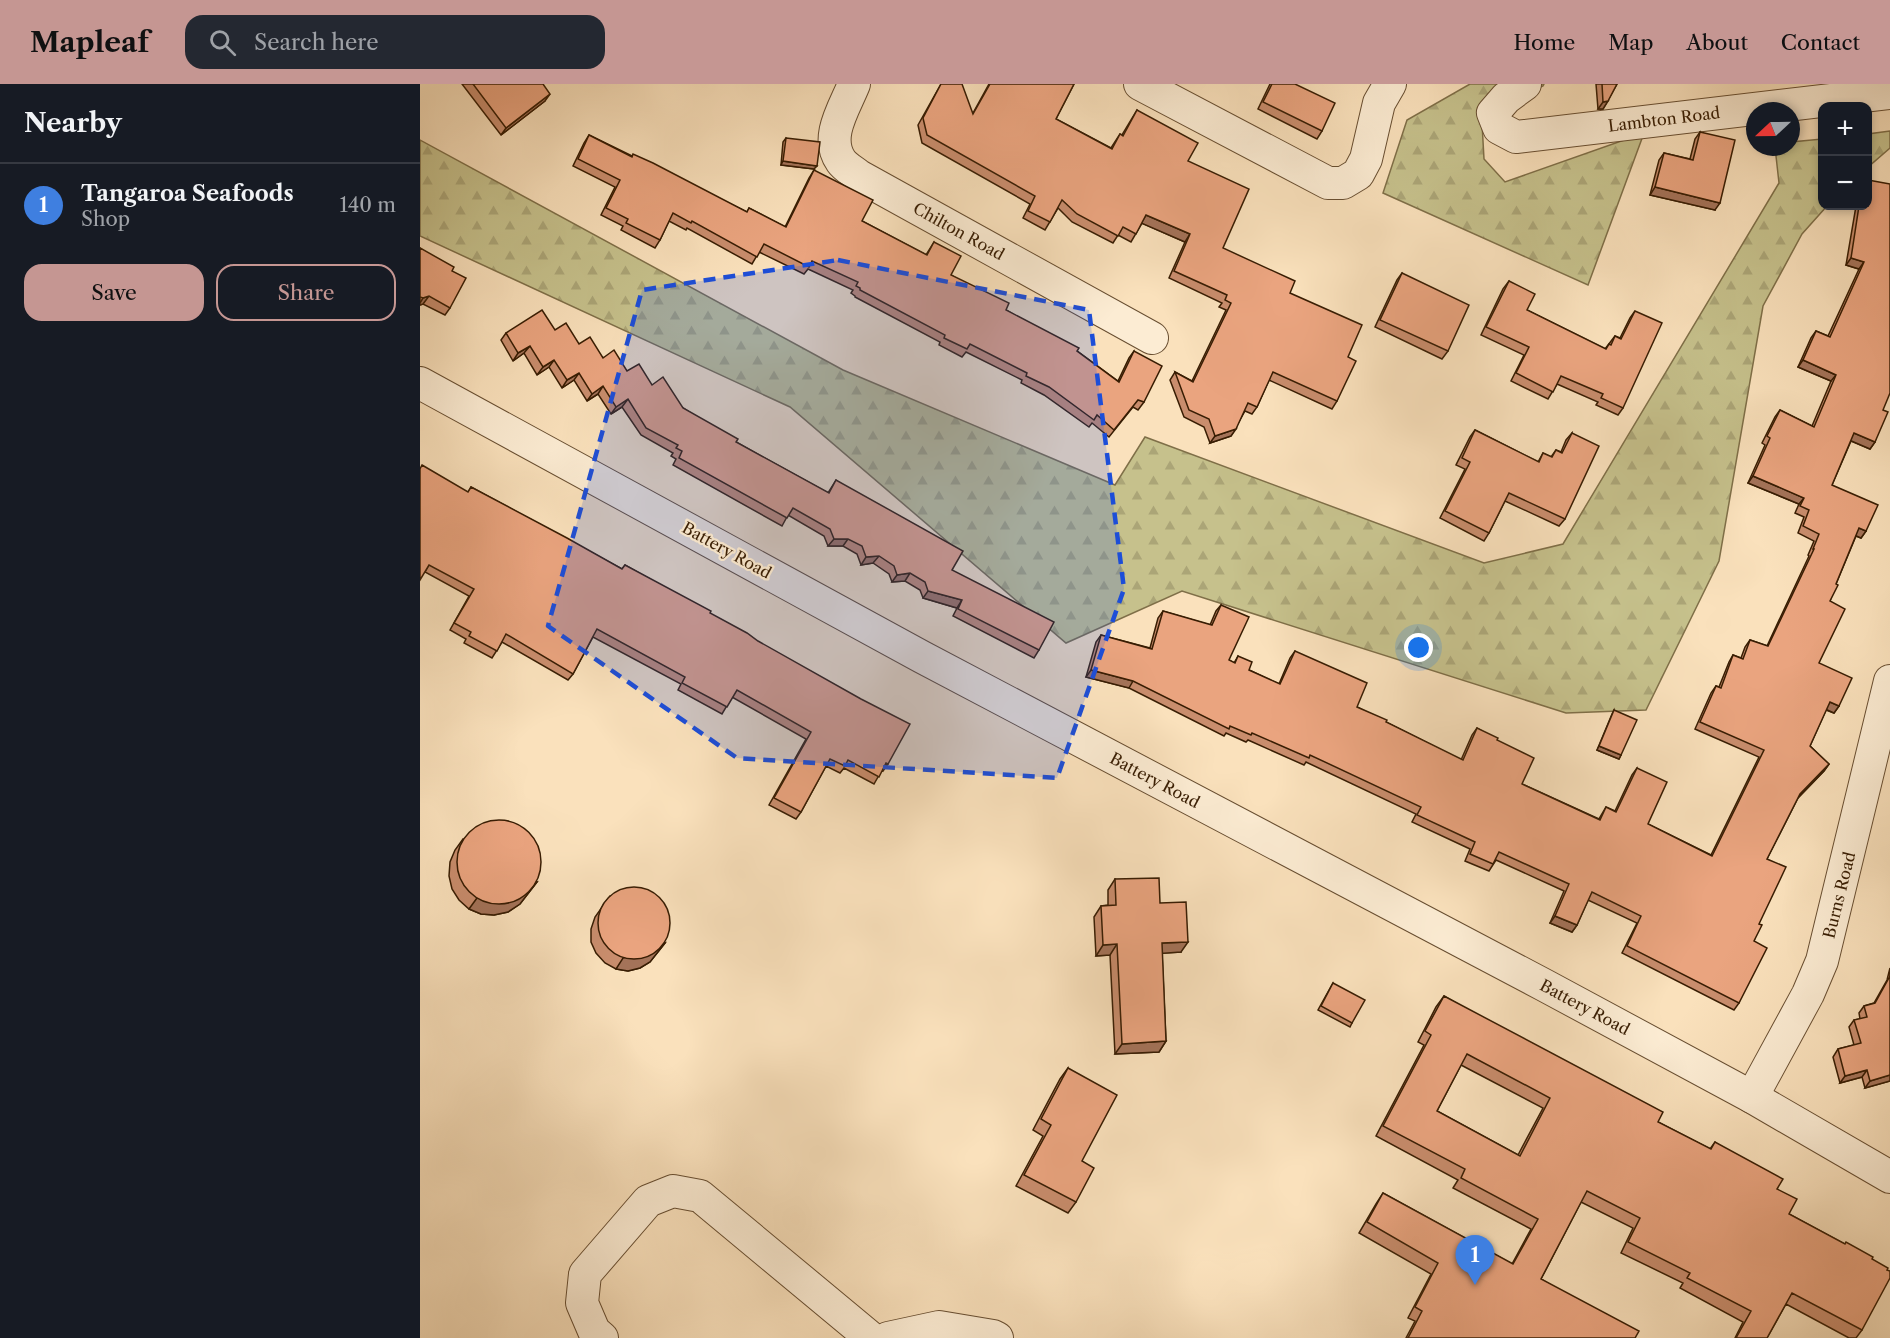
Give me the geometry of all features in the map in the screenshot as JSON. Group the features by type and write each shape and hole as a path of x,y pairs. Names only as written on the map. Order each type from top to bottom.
{"street":[{"name":"Chilton Road","path":"854,84 834,133 835,148 841,162 859,176 1152,338"},
{"path":"1140,84 1328,183 1343,183 1358,174 1366,159 1379,103 1390,84"},
{"name":"Lambton Road","path":"1525,84 1506,98 1493,113 1499,128 1516,137 1890,93"},
{"name":"Battery Road","path":"420,383 922,657 1544,984 1752,1097 1890,1177"},
{"name":"Burns Road","path":"1752,1097 1808,994 1822,961 1890,681"},
{"path":"602,1338 594,1331 582,1303 585,1274 648,1202 673,1191 700,1196 871,1338"},
{"path":"888,1338 939,1327 997,1338"}],"highlighted area":[{"path":"838,260 1089,310 1124,589 1057,778 737,758 548,626 642,290"}],"green space":[{"path":"1470,84 1544,84 1511,100 1482,123 1484,159 1505,182 1644,133 1588,285 1383,193 1407,120"},
{"path":"1890,131 1890,148 1872,164 1872,156 1872,133"},
{"path":"1818,139 1818,210 1823,210 1802,234 1763,306 1719,561 1646,710 1566,713 1182,591 1066,643 790,407 420,236 420,140 843,370 1115,485 1145,437 1484,563 1563,544 1779,183 1776,156 1800,156 1800,141"}],"building":[{"path":"473,84 543,84 550,94 506,128"},
{"path":"941,84 962,84 973,114 990,84 1074,84 1056,119 1112,149 1120,134 1123,136 1137,110 1198,143 1188,161 1249,189 1223,248 1295,281 1290,293 1362,325 1348,357 1356,361 1337,401 1273,372 1257,407 1248,403 1236,429 1215,436 1209,419 1189,410 1175,372 1193,382 1231,303 1225,300 1227,295 1174,271 1190,234 1146,215 1136,234 1123,227 1118,236 1077,214 1062,200 1050,222 1028,211 1035,196 927,135 923,118"},
{"path":"1272,84 1295,84 1335,103 1322,131 1263,102"},
{"path":"1602,84 1617,84 1608,101 1603,102"},
{"path":"1700,132 1735,140 1720,203 1655,187 1664,153 1693,160"},
{"path":"589,135 632,157 633,154 653,163 747,212 749,208 786,227 814,170 873,200 862,221 927,255 934,242 961,256 951,275 1009,303 1006,310 1079,348 1077,351 1119,382 1134,351 1162,366 1144,402 1138,400 1114,430 1097,415 1094,420 1049,387 1026,376 1027,373 970,344 967,349 944,338 945,335 860,290 856,286 858,282 812,261 809,267 764,244 757,257 673,213 660,240 626,223 628,219 606,208 620,180 578,159"},
{"path":"786,138 820,142 817,166 783,161"},
{"path":"1872,181 1890,184 1890,393 1883,410 1888,412 1875,442 1854,433 1832,485 1878,505 1866,531 1859,528 1836,584 1838,585 1830,601 1845,609 1819,663 1852,678 1839,706 1830,702 1810,746 1829,764 1800,794 1767,859 1786,867 1759,924 1762,925 1754,941 1767,948 1739,1003 1627,946 1641,916 1592,892 1577,925 1555,916 1569,884 1499,852 1493,864 1470,854 1475,842 1417,815 1421,807 1310,755 1309,758 1252,733 1251,735 1230,726 1229,729 1133,681 1091,670 1101,635 1152,649 1163,611 1212,625 1221,605 1249,617 1229,660 1235,663 1238,656 1252,662 1249,670 1280,684 1295,651 1367,683 1357,707 1463,760 1477,728 1534,758 1522,784 1600,820 1606,807 1616,812 1637,768 1667,782 1648,824 1712,856 1764,750 1700,722 1716,686 1721,688 1733,655 1743,659 1750,640 1768,646 1819,534 1803,526 1809,510 1800,506 1804,498 1753,476 1770,438 1767,436 1780,410 1814,427 1836,375 1803,360 1816,331 1830,337 1864,262 1851,258 1858,210 1872,210"},
{"path":"420,248 454,267 452,271 466,278 450,308 429,296 420,297"},
{"path":"1402,273 1469,305 1448,351 1380,320"},
{"path":"1509,281 1535,294 1527,310 1606,349 1609,344 1611,345 1615,336 1621,339 1635,311 1662,323 1623,408 1601,398 1603,394 1561,376 1553,392 1516,373 1529,347 1486,327"},
{"path":"542,310 555,330 566,323 579,344 590,337 603,358 614,350 627,371 639,364 652,385 663,377 683,408 738,439 736,442 829,493 836,480 963,551 952,570 1054,622 1039,650 958,609 962,600 928,591 925,582 910,573 897,575 894,566 879,556 866,557 862,546 848,539 834,539 830,529 793,508 787,518 679,458 682,451 676,448 678,445 646,428 628,399 616,407 603,386 592,394 579,373 567,380 554,360 543,367 530,346 518,353 506,333"},
{"path":"1475,430 1539,462 1543,453 1552,457 1556,450 1562,453 1572,433 1599,446 1565,519 1509,493 1489,533 1445,511 1470,462 1462,458"},
{"path":"422,465 468,492 471,487 622,569 625,565 711,611 710,613 861,699 910,724 888,764 886,763 879,777 848,760 845,766 830,759 801,812 774,798 811,732 737,690 727,707 682,683 685,677 597,629 573,674 506,634 497,651 469,636 471,632 454,623 474,589 429,565 420,580 420,469"},
{"path":"1614,710 1637,720 1621,755 1599,746"},
{"path":"491,820 507,820 523,827 534,838 541,854 538,878 529,892 507,904 491,904 475,897 464,886 457,870 457,854 464,838 475,827"},
{"path":"1159,878 1160,903 1186,902 1188,942 1162,943 1166,1041 1122,1044 1117,944 1103,945 1101,906 1116,905 1115,879"},
{"path":"634,887 654,893 664,903 670,923 664,943 654,953 634,959 614,953 604,943 598,923 604,903 614,893"},
{"path":"1890,976 1890,1075 1870,1081 1867,1070 1845,1076 1838,1049 1861,1043 1854,1020 1867,1017 1864,1006 1875,1003"},
{"path":"1333,983 1365,1000 1352,1023 1321,1006"},
{"path":"1444,996 1663,1112 1658,1122 1711,1149 1715,1142 1783,1179 1777,1189 1797,1199 1789,1214 1873,1257 1872,1259 1890,1271 1890,1278 1862,1330 1792,1293 1767,1338 1736,1338 1751,1311 1687,1278 1690,1273 1628,1242 1640,1218 1587,1191 1541,1279 1639,1331 1635,1338 1408,1338 1422,1311 1415,1307 1438,1263 1367,1222 1383,1193 1513,1264 1538,1219 1461,1178 1465,1169 1383,1126 1431,1035 1425,1031","holes":["1467,1054 1550,1098 1520,1156 1437,1111"]},
{"path":"1068,1068 1117,1095 1082,1161 1094,1168 1076,1202 1024,1175 1051,1125 1041,1119"}],"place":[{"name":"Tangaroa Seafoods","path":"1475,1285"}]}
